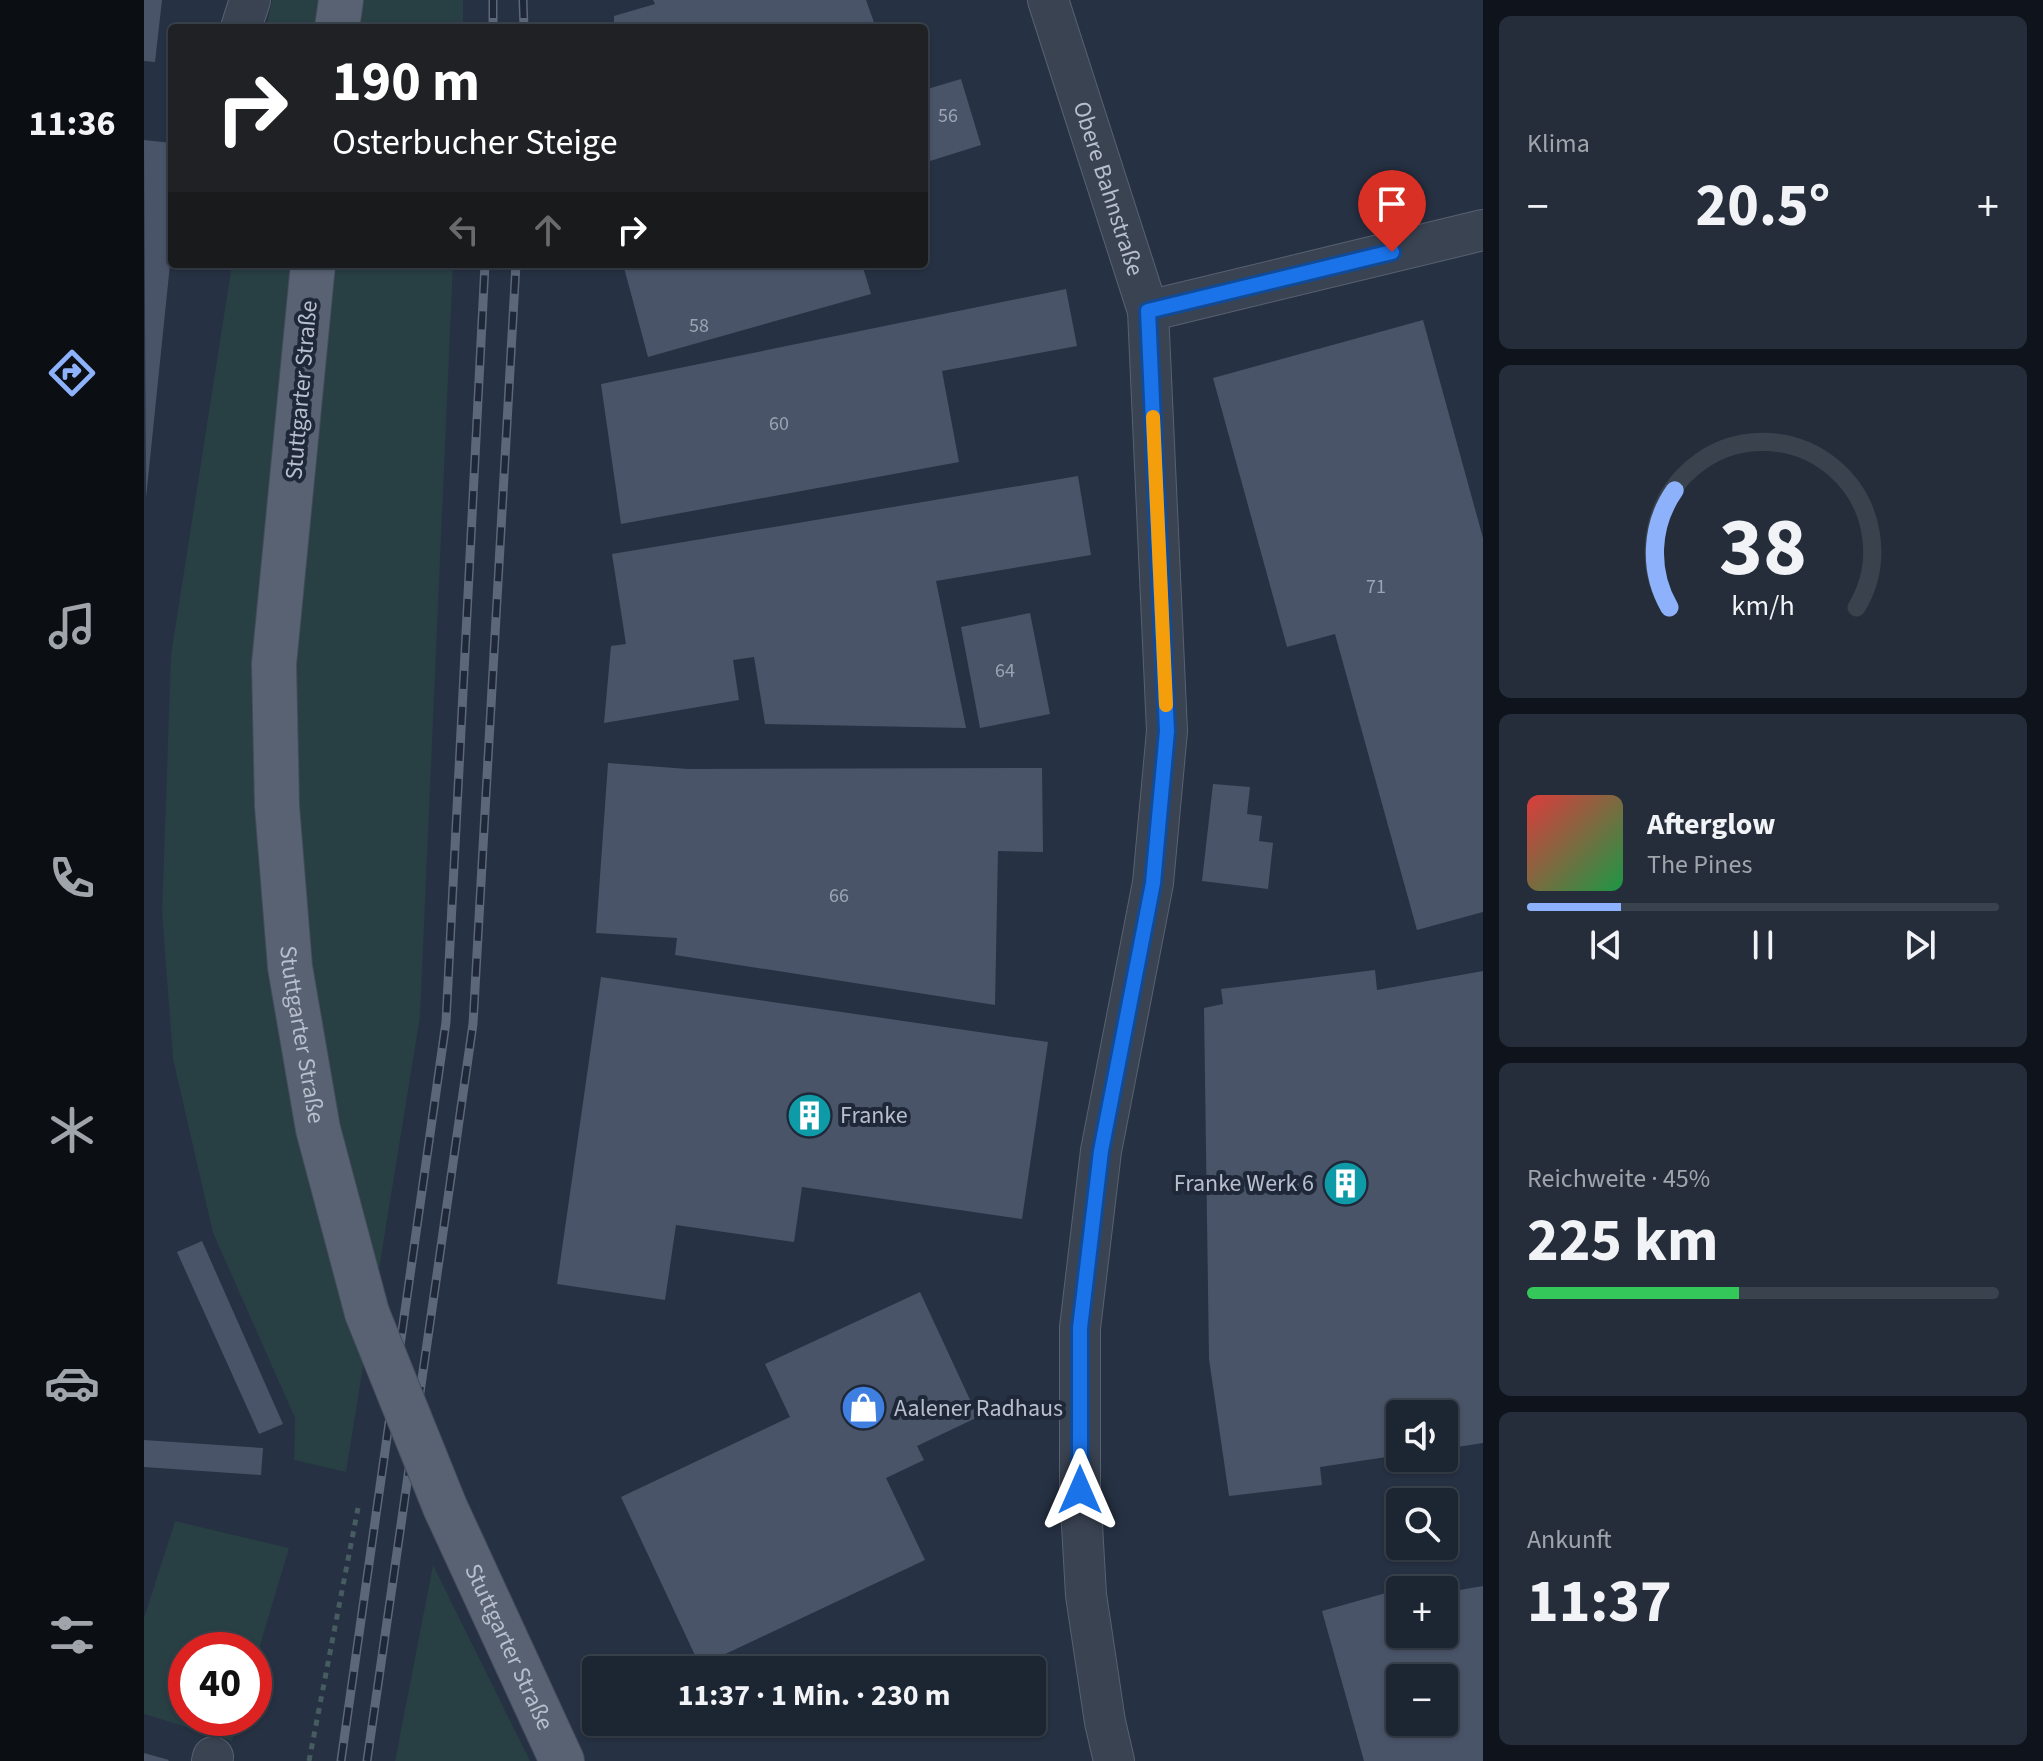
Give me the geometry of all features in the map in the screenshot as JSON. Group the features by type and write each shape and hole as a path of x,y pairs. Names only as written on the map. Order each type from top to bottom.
{"main road":[{"path":"333,0 335,24"},
{"path":"336,24 341,0"},
{"name":"Stuttgarter Straße","path":"313,268 274,664 277,806 290,967 318,1129 367,1313 445,1507 562,1761"}],"street":[{"path":"242,24 250,0"},
{"name":"Obere Bahnstraße","path":"1048,0 1148,311 1167,731 1153,883 1101,1151 1080,1328 1080,1490 1086,1595 1114,1761"},
{"path":"1148,311 1483,230"}],"path":[{"path":"309,1761 358,1508"}],"green space":[{"path":"272,0 463,0 463,24 267,24"},
{"path":"231,268 453,268 420,1017 346,1472 294,1460 295,1418 213,1233 173,1059 162,912 171,655"},
{"path":"175,1521 289,1548 264,1632 168,1632 168,1721 144,1714 144,1618"},
{"path":"433,1565 530,1761 395,1761"},
{"path":"216,1736 234,1736 232,1741"}],"building":[{"path":"144,0 162,0 155,62 144,61"},
{"path":"653,0 866,0 875,24 614,24 614,16 655,4"},
{"path":"961,79 981,145 930,161 928,89"},
{"path":"144,140 168,143 170,268 146,498"},
{"path":"624,268 863,268 871,294 648,357"},
{"path":"1066,289 1077,346 942,371 959,462 621,524 601,384"},
{"path":"1423,320 1483,538 1483,912 1417,930 1335,634 1287,647 1213,378"},
{"path":"1078,476 1091,555 936,581 966,728 765,724 754,657 733,660 739,700 604,723 611,646 626,644 612,554"},
{"path":"1030,613 1050,714 980,728 961,627"},
{"path":"608,763 688,769 1042,768 1043,852 998,851 995,1005 675,955 677,938 596,933"},
{"path":"1213,784 1250,787 1247,814 1262,816 1259,841 1273,843 1268,889 1202,881"},
{"name":"Franke Werk 6","path":"1375,970 1377,990 1483,971 1483,1443 1458,1447 1458,1400 1386,1400 1386,1457 1320,1467 1322,1485 1229,1496 1209,1359 1204,1008 1223,1004 1221,989"},
{"name":"Franke","path":"601,977 1048,1042 1022,1219 802,1187 794,1242 676,1225 665,1300 557,1284"},
{"path":"202,1241 283,1424 259,1434 177,1252"},
{"path":"920,1292 978,1417 917,1446 924,1460 886,1478 925,1560 721,1656 695,1656 621,1497 790,1417 765,1364"},
{"path":"144,1440 263,1448 261,1475 144,1467"},
{"path":"1483,1586 1483,1761 1364,1761 1322,1611 1386,1593 1386,1648 1458,1648 1458,1590"},
{"path":"144,1753 169,1760 144,1761"}],"railway":[{"path":"493,0 493,24"},
{"path":"523,0 524,24"},
{"path":"341,1761 446,1022 485,268"},
{"path":"367,1761 473,1024 516,268"}],"slow traffic":[{"path":"1153,417 1166,705"}],"place":[{"name":"Franke","path":"809,1115"},
{"name":"Franke Werk 6","path":"1345,1183"},
{"name":"Aalener Radhaus","path":"863,1408"}],"route":[{"path":"1080,1490 1080,1328 1101,1151 1153,883 1167,731 1148,311 1392,252"}]}
